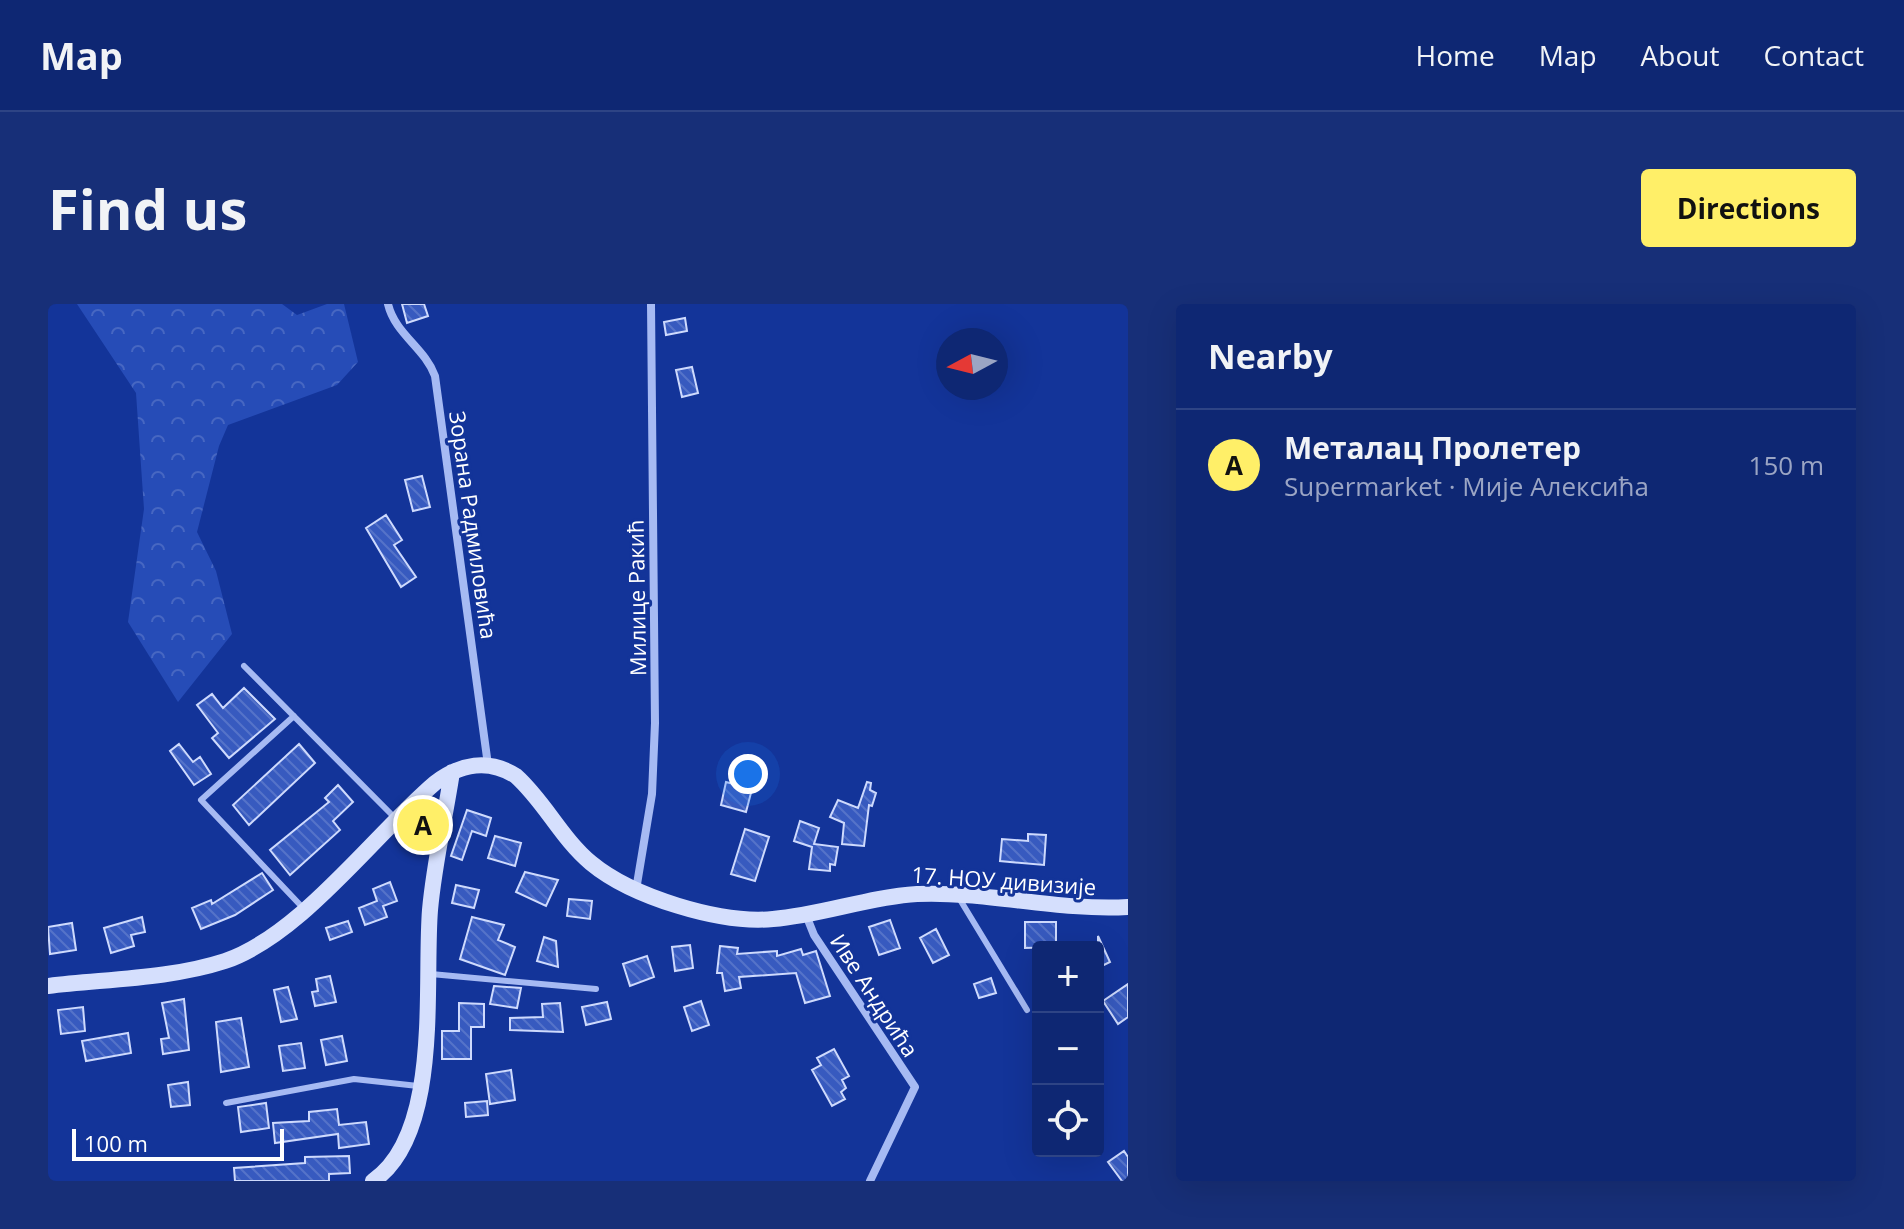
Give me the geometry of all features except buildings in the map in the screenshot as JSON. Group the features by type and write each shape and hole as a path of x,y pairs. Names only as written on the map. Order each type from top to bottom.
{"street":[{"name":"Зорана Радмиловића","path":"388,304 400,328 429,361 435,376 488,765"},
{"name":"Милице Ракић","path":"636,890 652,794 655,723 651,304"},
{"path":"48,986 222,962 260,945 304,909 397,819 452,772 488,765"},
{"name":"17. НОУ дивизије","path":"488,765 516,776 586,859 636,890 735,917 765,920 897,896 957,895 1056,907 1128,907"},
{"path":"373,1181 385,1173 402,1150 422,1086 434,881 452,772"},
{"name":"Иве Андрића","path":"805,914 814,935 915,1087 870,1181"}],"lane":[{"path":"244,666 397,819"},
{"path":"294,716 201,800 304,909"},
{"path":"957,895 1027,1010"},
{"path":"427,974 596,989"},
{"path":"226,1103 354,1079 422,1086"}],"green space":[{"path":"77,304 282,304 297,315 327,304 344,304 358,362 337,385 228,425 219,446 197,532 216,571 232,634 178,702 128,622 144,509 136,393"}],"place":[{"name":"Металац Пролетер","path":"423,825"}]}
